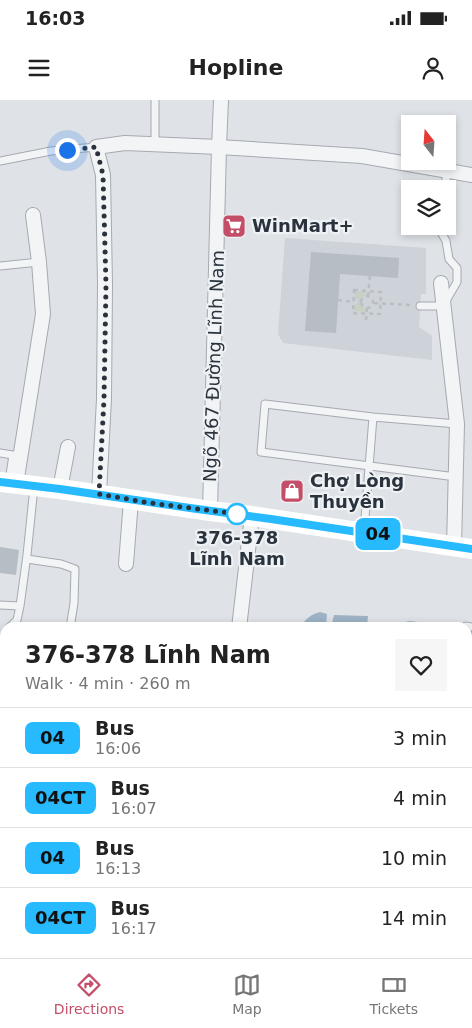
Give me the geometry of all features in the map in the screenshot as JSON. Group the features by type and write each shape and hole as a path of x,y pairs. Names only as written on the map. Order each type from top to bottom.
{"main road":[{"path":"15,484 99,494 463,548"}],"street":[{"name":"Ngõ 467 Đường Lĩnh Nam","path":"210,511 221,100"},
{"path":"99,494 104,399 106,285 103,175 96,147 125,143 219,147 362,156 401,162"},
{"path":"448,170 472,175"},
{"path":"15,484 43,314 33,215"},
{"path":"441,283 457,424 457,477 463,548"},
{"path":"60,489 68,447"},
{"path":"126,564 131,500"},
{"path":"240,622 252,516"}],"lane":[{"path":"155,100 155,144"},
{"path":"0,161 51,151 96,147"},
{"path":"447,180 448,170"},
{"path":"420,306 443,306 457,282 457,268 449,259 446,241 443,235"},
{"path":"0,266 39,262"},
{"path":"457,424 373,417 265,404 261,452 457,477"},
{"path":"364,532 373,417"},
{"path":"0,453 13,455 15,484 26,559 20,606 15,622"},
{"path":"26,559 61,564 75,569 74,603 71,622"},
{"path":"0,605 20,606"}],"path":[{"path":"368,296 370,276"},
{"path":"354,290 368,291 381,292 380,314 353,313 354,290"},
{"path":"368,296 374,303 420,306"},
{"path":"367,308 361,302 368,296"},
{"path":"338,300 354,302"},
{"path":"367,308 370,308 374,303"},
{"path":"366,320 367,308"}],"shaded area":[{"path":"285,238 426,248 426,294 421,294 419,327 432,336 432,360 283,343 278,334"}],"green space":[{"path":"355,292 366,292 360,299 360,302 366,309 366,312 354,311 355,304 358,304 359,299 355,299"}],"water":[{"path":"317,613 327,614 326,622 303,622 306,619"},
{"path":"334,615 368,616 367,622 332,622"}],"building":[{"path":"311,252 399,258 398,278 340,274 336,333 305,331"},
{"path":"0,547 19,550 16,575 0,573"}],"bus line":[{"name":"04","path":"0,482 99,494 472,549"}],"place":[{"name":"WinMart+","path":"234,226"},
{"name":"Chợ Lòng Thuyền","path":"292,491"},
{"name":"376-378 Lĩnh Nam","path":"237,514"}],"route":[{"path":"67,150 96,147 103,175 106,285 104,399 99,494 150,503 237,514"}]}
